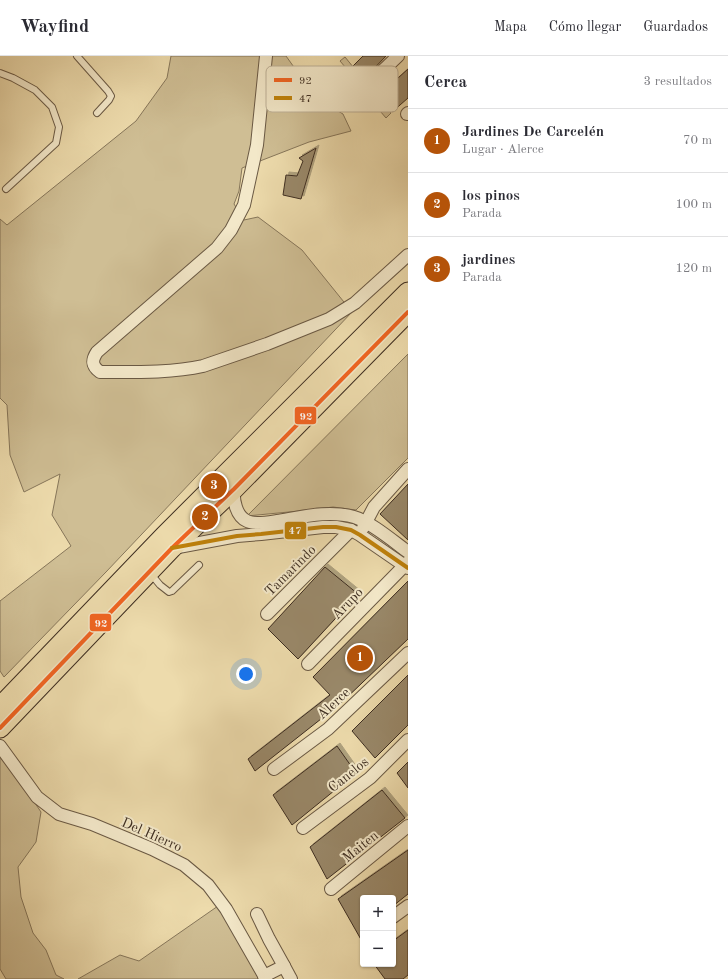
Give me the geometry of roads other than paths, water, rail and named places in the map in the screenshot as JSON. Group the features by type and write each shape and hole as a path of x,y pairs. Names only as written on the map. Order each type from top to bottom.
{"main road":[{"path":"0,707 164,536 408,292"},
{"path":"0,728 172,548 234,489 408,312"}],"street":[{"path":"266,56 257,145 244,205 231,230 217,248 96,352 93,358 95,369 100,372 194,368 267,344 328,319 355,303 408,255"},
{"path":"388,66 398,56"},
{"name":"Tamarindo","path":"267,614 367,522 374,507 408,469"},
{"path":"234,489 233,496 235,504 240,515 248,522 260,523 319,514 339,514 354,517 367,522 408,552"},
{"path":"172,548 237,536 322,527 336,527 356,532 407,565"},
{"name":"Arupo","path":"308,664 407,565"},
{"name":"Alerce","path":"274,769 328,729 408,653"},
{"name":"Canelos","path":"303,828 370,778 408,740"},
{"name":"Del Hierro","path":"0,746 37,797 59,814 92,824 152,849 184,865 208,885 226,909 265,978"},
{"name":"Maiten","path":"331,889 408,826"},
{"path":"396,915 408,906"},
{"path":"256,914 291,979"},
{"path":"265,978 284,966"}],"lane":[{"path":"77,56 111,96 96,113"},
{"path":"0,73 35,90 52,107 59,127 56,143 6,189"},
{"path":"149,572 160,585 169,592 172,591 199,565"}],"place":[{"name":"jardines","path":"214,486"},
{"name":"los pinos","path":"205,517"},
{"name":"Jardines De Carcelén","path":"360,658"}]}
